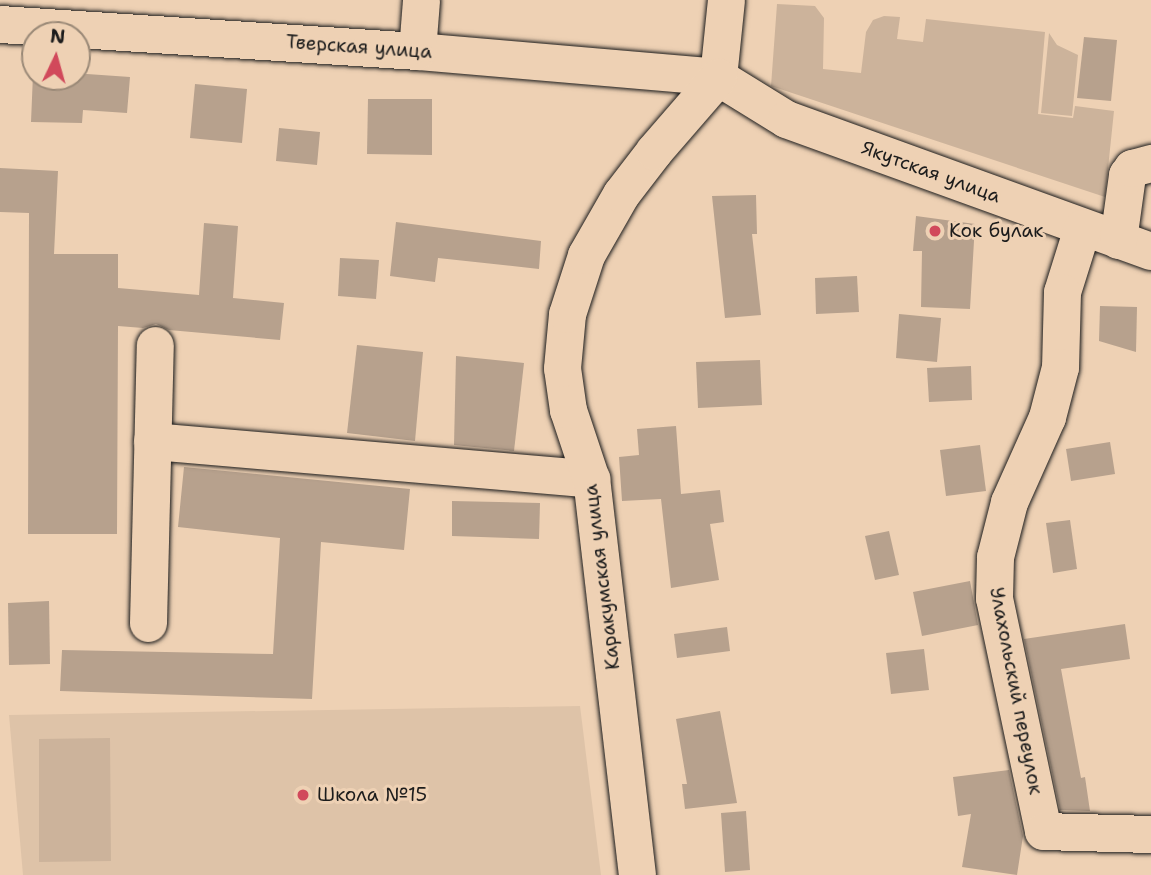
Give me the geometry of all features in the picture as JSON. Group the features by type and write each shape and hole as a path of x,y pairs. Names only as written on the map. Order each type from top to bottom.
{"street":[{"path":"417,51 421,0"},
{"path":"718,77 726,0"},
{"name":"Тверская улица","path":"0,24 417,51 718,77"},
{"name":"Якутская улица","path":"718,77 786,119 1134,245"},
{"name":"Каракумская улица","path":"637,875 591,479 568,410 562,368 567,314 582,267 621,194 718,77"},
{"path":"1134,245 1127,175 1132,168 1151,163"},
{"name":"Улахольский переулок","path":"1082,228 1062,292 1060,367 1047,417 1009,502 995,557 995,598 1043,831 1151,834"},
{"path":"148,623 155,345"},
{"path":"152,441 591,479"}],"shaded area":[{"path":"777,4 815,6 824,18 823,69 861,73 866,32 873,20 884,16 900,17 897,39 923,42 926,19 1045,32 1038,114 1073,118 1075,106 1114,111 1105,197 771,86"},
{"path":"1049,33 1057,45 1078,55 1072,116 1041,113"},
{"name":"Школа №15","path":"580,706 601,875 23,875 9,715"},
{"path":"110,738 111,861 39,862 39,739"}],"building":[{"path":"1084,37 1117,40 1111,101 1077,98"},
{"path":"91,74 130,77 127,113 83,110 82,123 31,122 32,91 91,91"},
{"path":"195,84 247,89 242,143 190,138"},
{"path":"368,99 432,99 432,155 367,154"},
{"path":"279,128 320,132 317,165 276,161"},
{"path":"0,168 58,171 54,254 118,254 118,288 199,295 204,223 238,226 233,298 284,303 280,340 169,330 156,324 143,328 118,326 117,534 28,534 29,213 0,212"},
{"path":"756,195 757,234 752,234 761,315 725,318 712,196"},
{"path":"916,216 975,224 970,309 921,307 922,251 913,251"},
{"path":"396,222 541,241 539,269 438,258 435,282 390,276"},
{"path":"340,258 379,260 376,299 338,296"},
{"path":"857,276 859,312 816,314 815,278"},
{"path":"1100,306 1137,307 1136,352 1099,341"},
{"path":"899,314 941,318 937,362 896,358"},
{"path":"357,345 423,352 415,441 347,433"},
{"path":"456,356 524,363 514,451 454,445"},
{"path":"760,360 762,405 698,408 696,362"},
{"path":"971,366 972,400 929,402 927,368"},
{"path":"676,426 681,494 720,490 724,522 710,524 719,580 671,588 661,499 622,501 619,457 639,455 637,429"},
{"path":"1110,442 1115,474 1071,481 1066,449"},
{"path":"980,445 986,491 946,496 940,450"},
{"path":"184,467 410,489 404,550 321,542 312,699 60,691 62,650 273,654 280,538 178,527"},
{"path":"452,501 540,503 539,539 452,536"},
{"path":"1070,520 1077,569 1053,573 1046,523"},
{"path":"889,531 899,575 875,580 865,536"},
{"path":"970,581 978,625 922,636 913,592"},
{"path":"49,601 50,664 9,665 8,603"},
{"path":"1125,624 1130,659 1061,669 1081,778 1085,777 1090,811 1060,810 1024,639"},
{"path":"727,627 730,651 677,658 674,634"},
{"path":"924,649 929,690 891,694 886,653"},
{"path":"720,711 737,803 685,809 682,784 687,784 676,719"},
{"path":"1009,770 1023,836 1017,875 962,867 971,814 958,816 953,777"},
{"path":"746,811 750,870 725,872 721,813"}],"place":[{"name":"Кок булак","path":"935,231"},
{"name":"Школа №15","path":"303,795"}]}
